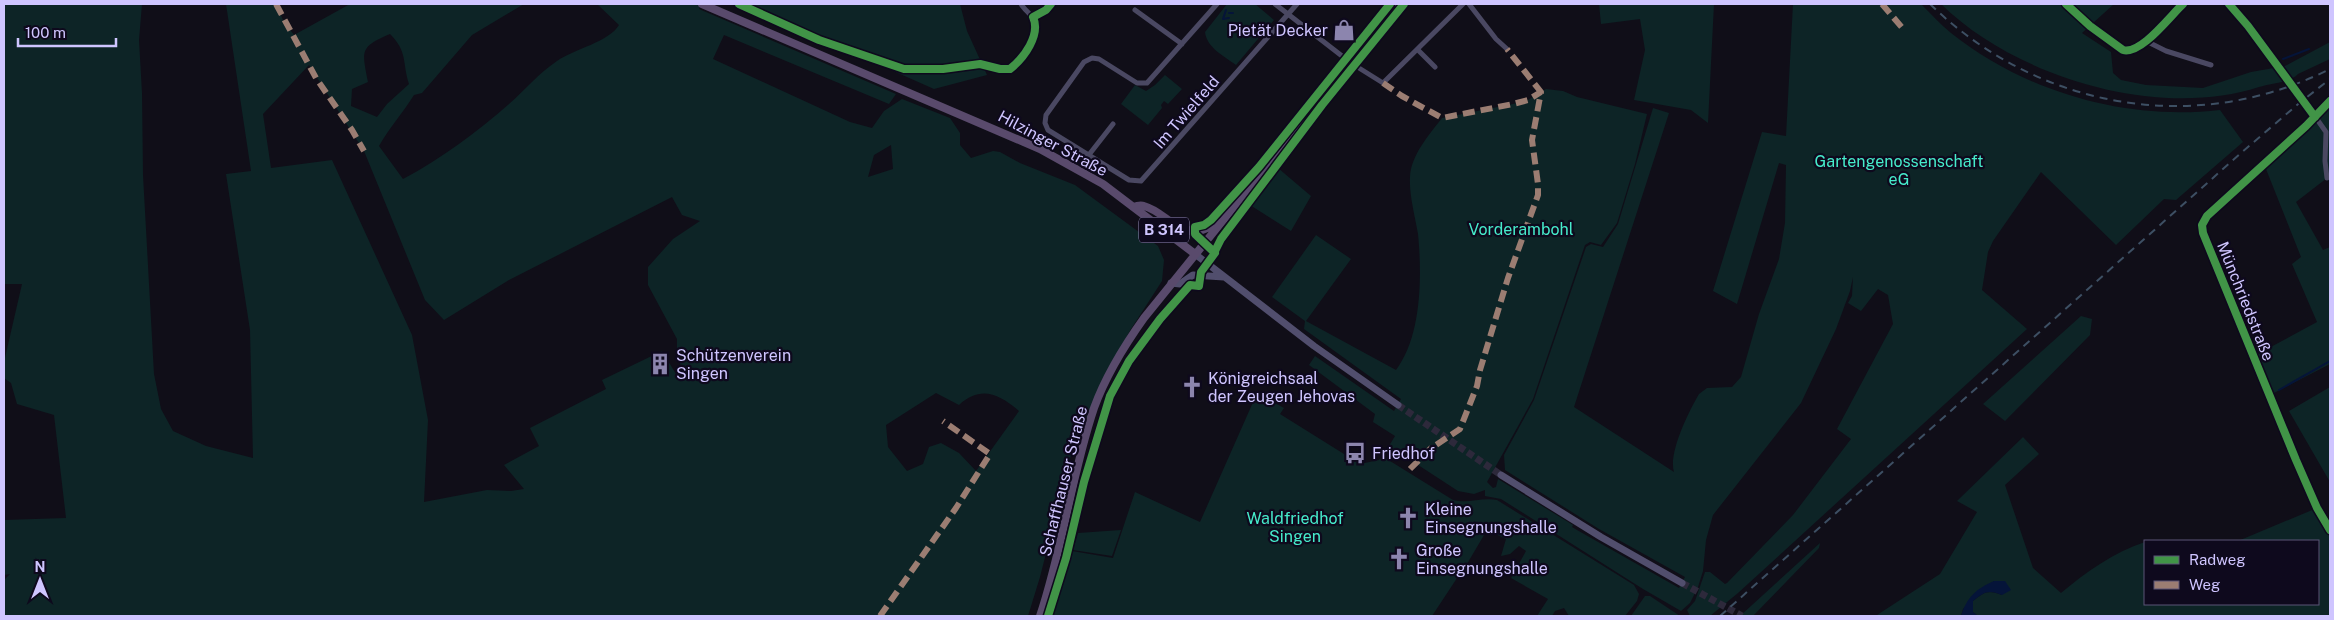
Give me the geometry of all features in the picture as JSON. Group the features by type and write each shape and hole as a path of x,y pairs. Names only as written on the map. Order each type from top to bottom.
{"main road":[{"name":"Hilzinger Straße","path":"702,4 967,116 1074,167 1103,184 1195,254"},
{"name":"Schaffhauser Straße","path":"1040,616 1058,557 1082,453 1097,400 1130,336 1398,4"},
{"name":"B 314","path":"1133,207 1144,206 1180,228 1190,231 1202,230 1211,224 1222,222"},
{"path":"1195,254 1314,346 1398,405"},
{"path":"1171,283 1180,284 1189,277 1198,275 1214,278 1224,277"},
{"path":"1501,474 1600,538 1682,583"}],"street":[{"path":"1000,70 1010,69 1027,50 1036,30 1033,17 1021,4"},
{"path":"1033,17 1046,10 1051,4"},
{"name":"Im Twielfeld","path":"1216,4 1150,81 1143,85 1099,59 1092,58 1084,62 1045,119 1048,130 1128,180 1138,182 1143,180 1297,4"},
{"path":"1275,4 1351,63 1383,83 1463,4"},
{"path":"1469,4 1496,39 1507,49"},
{"path":"2133,51 2146,41 2183,4"},
{"path":"2229,4 2288,82"},
{"path":"1135,10 1182,44"},
{"path":"2146,41 2166,51 2211,66"},
{"path":"1418,50 1435,67"},
{"path":"2294,90 2300,98"},
{"path":"2309,108 2326,132 2325,161 2328,178"},
{"name":"Münchriedstraße","path":"2315,117 2207,216 2202,224 2203,233 2296,460 2317,508 2330,530"},
{"path":"1088,156 1113,124"}],"green space":[{"path":"4,4 142,4 139,40 143,175 154,374 161,409 173,431 206,446 253,458 250,330 226,174 251,171 226,4 276,4 283,20 294,35 350,4 524,4 472,35 422,93 414,95 387,133 379,146 403,179 445,154 471,135 557,61 599,41 614,31 619,25 597,4 701,4 699,9 896,94 889,104 724,35 713,59 850,122 872,128 884,111 902,99 950,118 960,133 960,145 971,158 993,151 1000,152 1020,163 1075,185 1158,246 1164,260 1162,281 1131,329 1105,375 1072,451 1040,577 1028,616 4,616 4,580 10,574 4,575 4,520 66,518 54,415 17,404 11,383 4,378 4,362 22,284 4,284","holes":["390,34 400,46 409,84 387,104 377,117 351,106 352,89 368,82 364,57 365,51","309,65 364,151 425,300 444,320 509,280 672,197 682,215 700,221 673,239 648,267 648,285 677,339 677,358 684,371 676,374 662,351 602,380 606,389 530,428 539,446 504,465 524,489 511,491 487,490 424,502 428,420 412,335 332,160 271,168 263,114","891,145 893,169 868,177 874,155","936,393 959,405 975,395 990,394 1004,400 1019,411 976,471 959,453 941,443 929,447 923,464 907,471 888,447 886,425"]},
{"path":"742,4 960,4 967,31 987,75 934,89"},
{"path":"1227,4 1255,4 1274,20 1236,65 1221,55 1209,43 1205,32"},
{"path":"1599,4 1714,4 1708,123 1691,110 1634,100 1645,50 1640,19 1601,24"},
{"path":"1793,4 1921,4 1951,33 1980,54 2044,86 2078,98 2113,106 2149,111 2220,110 2243,142 2176,200 2164,199 2116,245 2041,172 1993,241 1988,252 1982,290 2027,329 1738,593 1710,616 1690,616 1687,610 1695,601 1705,572 1710,572 1725,584 1727,583 1793,515 1851,439 1837,429 1893,324 1888,295 1878,289 1861,311 1848,303 1852,296 1853,277 1836,329 1801,403 1713,515 1706,540 1703,571 1698,587 1690,603 1681,611 1501,499 1485,496 1485,490 1474,494 1458,491 1389,446 1395,436 1373,422 1375,414 1309,365 1315,356 1394,411 1401,399 1304,329 1305,321 1272,297 1316,235 1351,259 1306,321 1396,370 1405,356 1411,340 1420,286 1418,234 1410,191 1411,169 1417,153 1426,138 1442,118 1528,100 1546,89 1563,91 1577,97 1647,114 1635,164 1617,223 1601,245 1590,242 1585,245 1533,399 1487,482 1493,488 1496,487 1498,479 1573,525 1572,527 1679,588 1685,577 1599,529 1505,470 1504,455 1534,400 1586,247 1591,244 1603,247 1618,224 1653,108 1669,113 1574,407 1674,472 1674,454 1677,443 1685,421 1699,394 1707,388 1732,387 1741,377 1759,314 1779,259 1785,223 1786,165 1779,163 1737,304 1713,291 1762,132 1786,136"},
{"path":"1941,4 2114,4 2082,33 2111,52 2113,73 2121,80 2146,85 2203,88 2251,72 2285,66 2330,42 2330,59 2285,81 2219,96 2177,98 2134,94 2090,85 2048,71 2008,52 1972,30"},
{"path":"1165,75 1182,89 1168,104 1164,101 1161,105 1162,108 1148,125 1121,104 1135,85 1146,91"},
{"path":"2330,101 2330,183 2327,178 2296,202 2323,250 2330,247 2330,364 2270,395 2254,356 2317,322 2292,264 2301,257 2264,164"},
{"path":"1278,168 1311,196 1291,231 1250,205"},
{"path":"2081,316 2092,319 2090,335 2005,421 1983,404"},
{"path":"2330,387 2330,482 2289,411"},
{"name":"Waldfriedhof Singen","path":"1268,399 1284,408 1280,414 1360,464 1379,460 1382,456 1453,500 1497,500 1634,585 1639,594 1637,601 1625,616 1569,616 1564,608 1555,611 1552,616 1537,616 1548,599 1511,578 1526,551 1519,546 1510,554 1501,556 1506,539 1487,530 1464,569 1432,616 1053,616 1072,551 1113,558 1135,492 1200,522 1254,400"},
{"path":"2023,437 2039,454 2005,485 2033,568 2061,593 2101,563 2122,551 2144,542 2144,605 2319,605 2319,540 2240,540 2317,508 2330,530 2330,616 1978,616 1973,612 1973,601 1986,592 2002,595 1994,581 1963,609 1961,616 1877,615 1940,574 1977,512 1957,501"},
{"path":"1121,530 1112,556 1073,550 1078,533"},
{"path":"1820,543 1819,548 1753,616 1740,616"},
{"path":"1645,596 1650,596 1680,616 1631,616"}],"water":[{"path":"1994,581 2005,581 2011,590 2002,595 1993,592 1983,594 1973,601 1973,612 1978,616 1961,616 1973,594"}],"waterway":[{"path":"1226,10 1223,19 1229,18"},
{"path":"2283,59 2309,49"},
{"path":"2279,390 2330,361"}],"tunnel":[{"path":"2301,98 2309,108"},
{"path":"1398,405 1501,475"},
{"path":"1682,583 1742,616"}],"railway":[{"path":"1930,4 1973,40 2019,68 2068,89 2120,101 2173,106 2226,102 2278,90 2330,69"},
{"path":"1720,616 2241,153 2330,79"}],"marked path":[{"path":"276,4 316,78 352,130 364,151"},
{"path":"1882,4 1905,31"},
{"path":"1410,469 1430,449 1460,429 1477,386 1480,370 1508,278 1538,195 1532,140 1541,92 1507,49"},
{"path":"1383,83 1442,118 1513,104 1528,100 1541,92"},
{"path":"880,616 956,508 990,454 943,421"}],"cycle path":[{"path":"739,4 819,40 904,69 943,69 980,64 1000,69 1010,69 1021,59 1030,46 1035,31 1033,17 1046,10 1051,4"},
{"path":"1048,616 1066,558 1084,482 1110,396 1129,361 1160,319 1190,285 1199,286 1201,272 1215,253 1195,234 1195,227 1204,225 1211,220 1259,167 1390,4"},
{"path":"1215,251 1221,239 1322,105 1404,4"},
{"path":"2066,4 2090,26 2123,50 2138,47 2146,41 2183,4"},
{"path":"2229,4 2248,26 2315,117"},
{"path":"2330,101 2306,126 2207,216 2202,225 2203,233 2296,460 2317,508 2330,530"}],"place":[{"name":"Pietät Decker","path":"1344,30"},
{"name":"Schützenverein Singen","path":"660,364"},
{"name":"Königreichsaal der Zeugen Jehovas","path":"1192,387"},
{"name":"Friedhof","path":"1355,453"},
{"name":"Kleine Einsegnungshalle","path":"1408,518"},
{"name":"Große Einsegnungshalle","path":"1399,559"}],"park label":[{"name":"Gartengenossenschaft eG","path":"1899,170"},
{"name":"Vorderambohl","path":"1521,229"}]}
